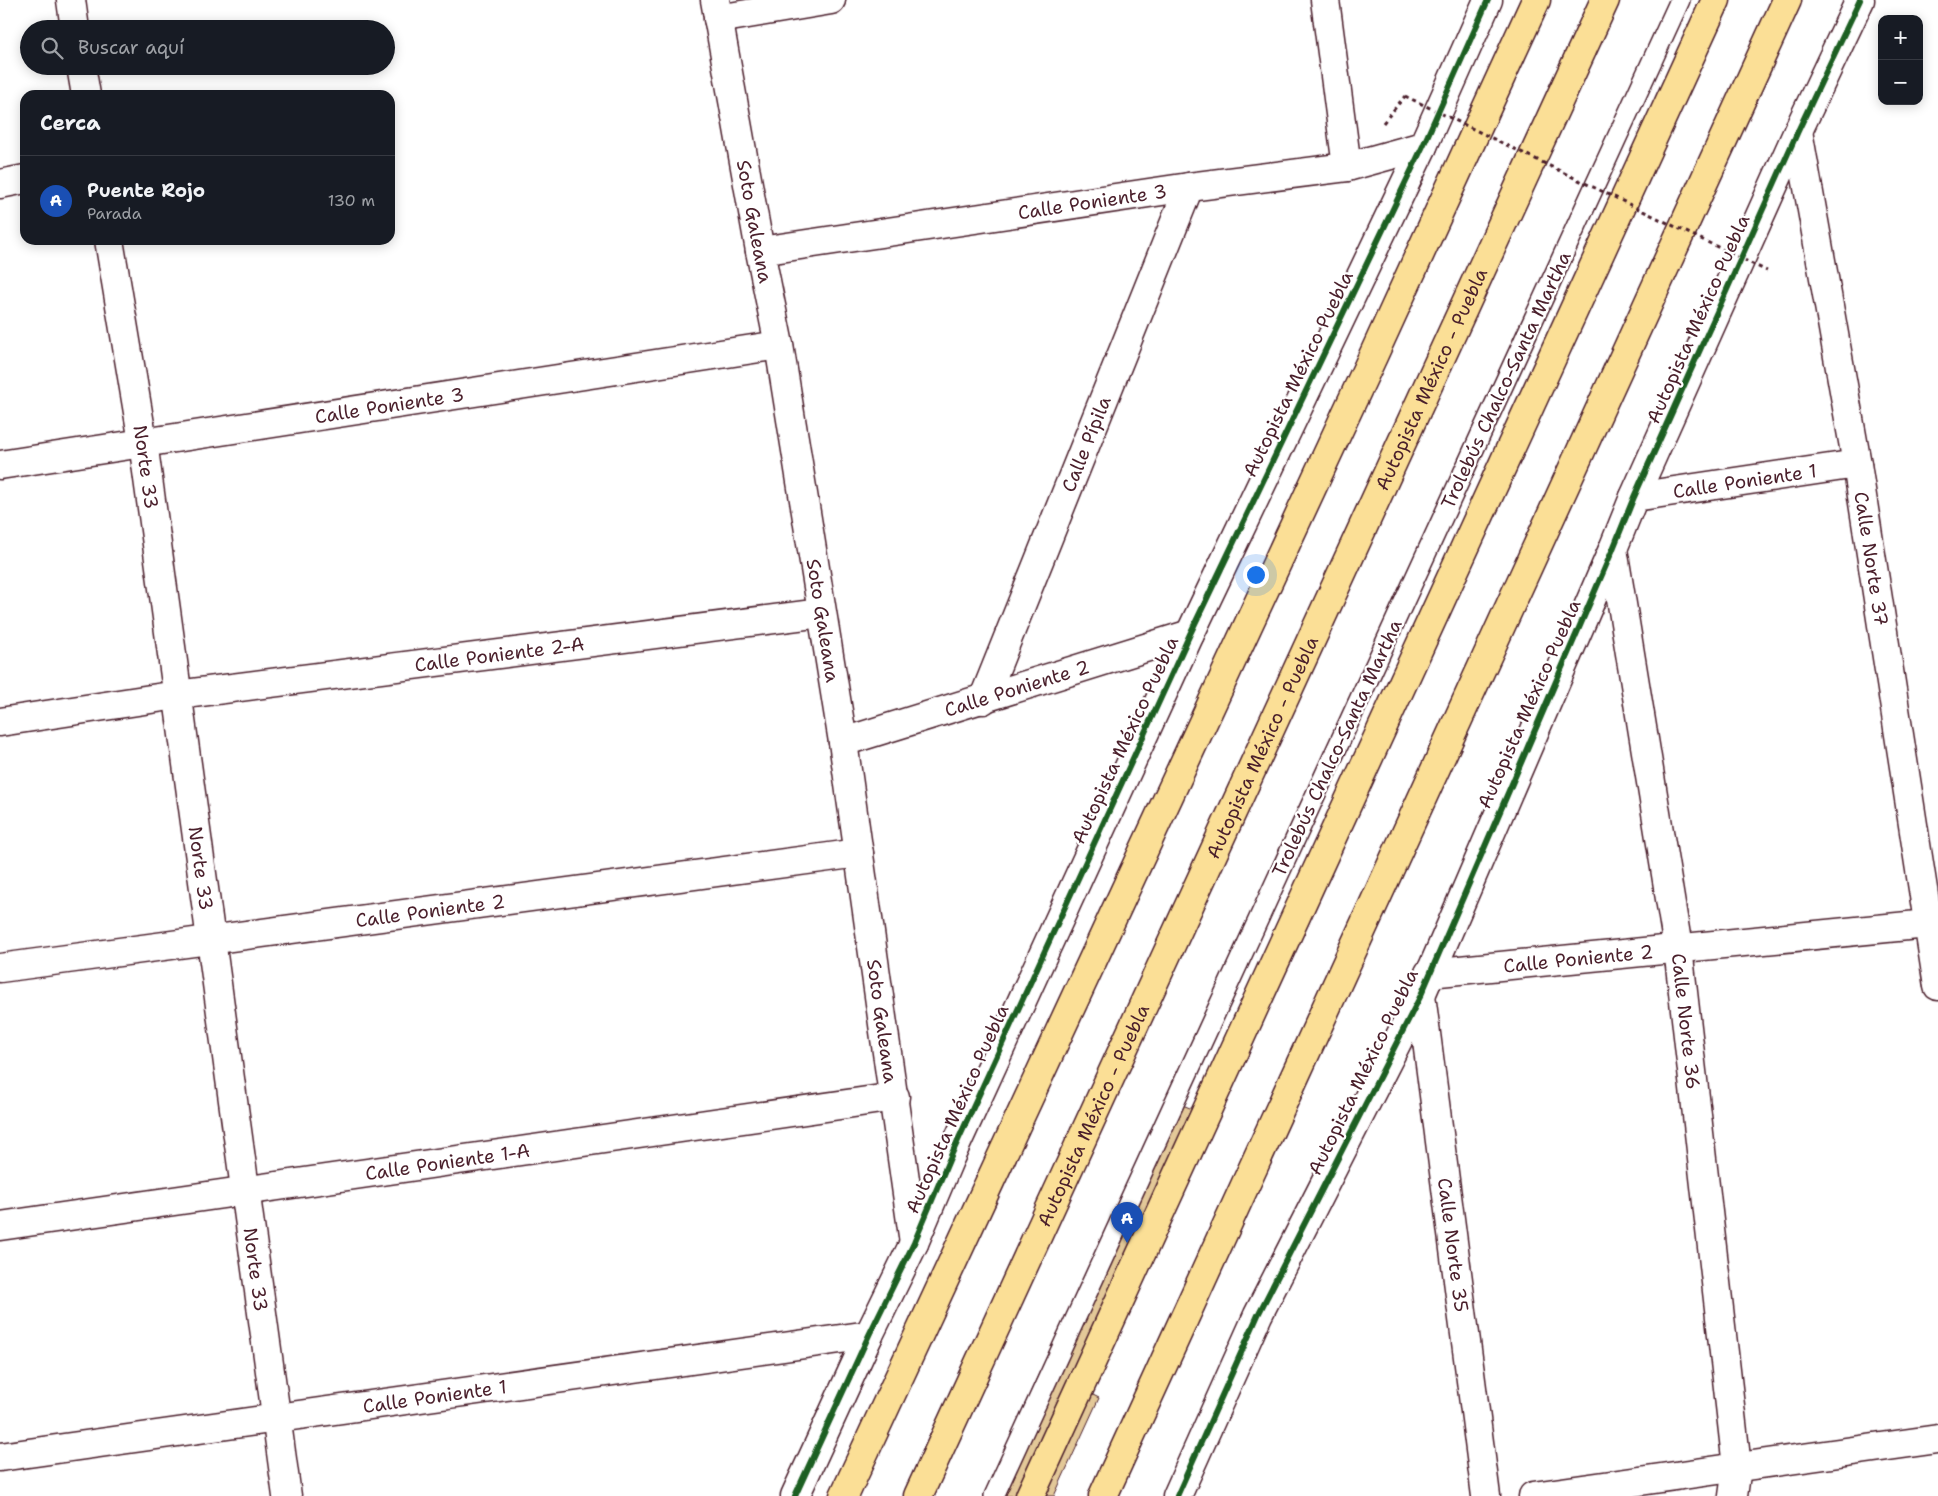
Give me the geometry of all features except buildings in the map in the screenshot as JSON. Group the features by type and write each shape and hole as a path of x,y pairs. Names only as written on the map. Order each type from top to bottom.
{"highway":[{"path":"844,1496 1356,393 1536,0"},
{"name":"Autopista México - Puebla","path":"918,1496 1605,0"},
{"path":"1030,1496 1716,0"},
{"path":"1103,1496 1787,0"}],"street":[{"path":"71,0 74,20"},
{"path":"717,10 831,0"},
{"path":"1325,0 1347,167"},
{"name":"Autopista México Puebla","path":"795,1496 868,1336 914,1244 953,1151 1190,634 1424,146 1488,0"},
{"name":"Autopista México Puebla","path":"1177,1496 1258,1315 1425,984 1634,497 1798,131 1860,0"},
{"name":"Soto Galeana","path":"717,10 760,251 779,345 843,742 895,1097 914,1244"},
{"path":"83,75 85,90"},
{"name":"Calle Norte 37","path":"1798,131 1857,464 1933,924 1938,986"},
{"name":"Calle Poniente 3","path":"760,251 1189,187 1347,167 1424,146"},
{"path":"0,184 20,181"},
{"name":"Calle Pípila","path":"983,700 1189,187"},
{"name":"Norte 33","path":"111,245 143,442 287,1496"},
{"name":"Calle Poniente 3","path":"0,465 779,345"},
{"name":"Calle Poniente 1","path":"1634,497 1857,464"},
{"name":"Calle Norte 36","path":"1613,549 1678,948 1737,1467 1733,1496"},
{"name":"Calle Poniente 2-A","path":"0,722 177,695 821,613"},
{"name":"Calle Poniente 2","path":"843,742 983,700 1190,634"},
{"name":"Calle Poniente 2","path":"0,968 859,852"},
{"name":"Calle Poniente 2","path":"1425,984 1678,948 1933,924"},
{"name":"Calle Norte 35","path":"1425,984 1486,1496"},
{"name":"Calle Poniente 1-A","path":"0,1226 895,1097"},
{"name":"Calle Poniente 1","path":"0,1457 277,1420 868,1336"},
{"path":"1532,1496 1938,1440"}],"lane":[{"name":"Trolebús Chalco-Santa Martha","path":"994,1496 1680,0"},
{"path":"1018,1496 1705,0"}],"path":[{"path":"1404,96 1766,271"}],"cycle path":[{"path":"795,1496 869,1335 914,1243 949,1160 1190,634 1423,146 1488,0"},
{"path":"1177,1496 1258,1315 1421,995 1634,497 1798,131 1860,0"}],"place":[{"name":"Puente Rojo","path":"1127,1243"}]}
